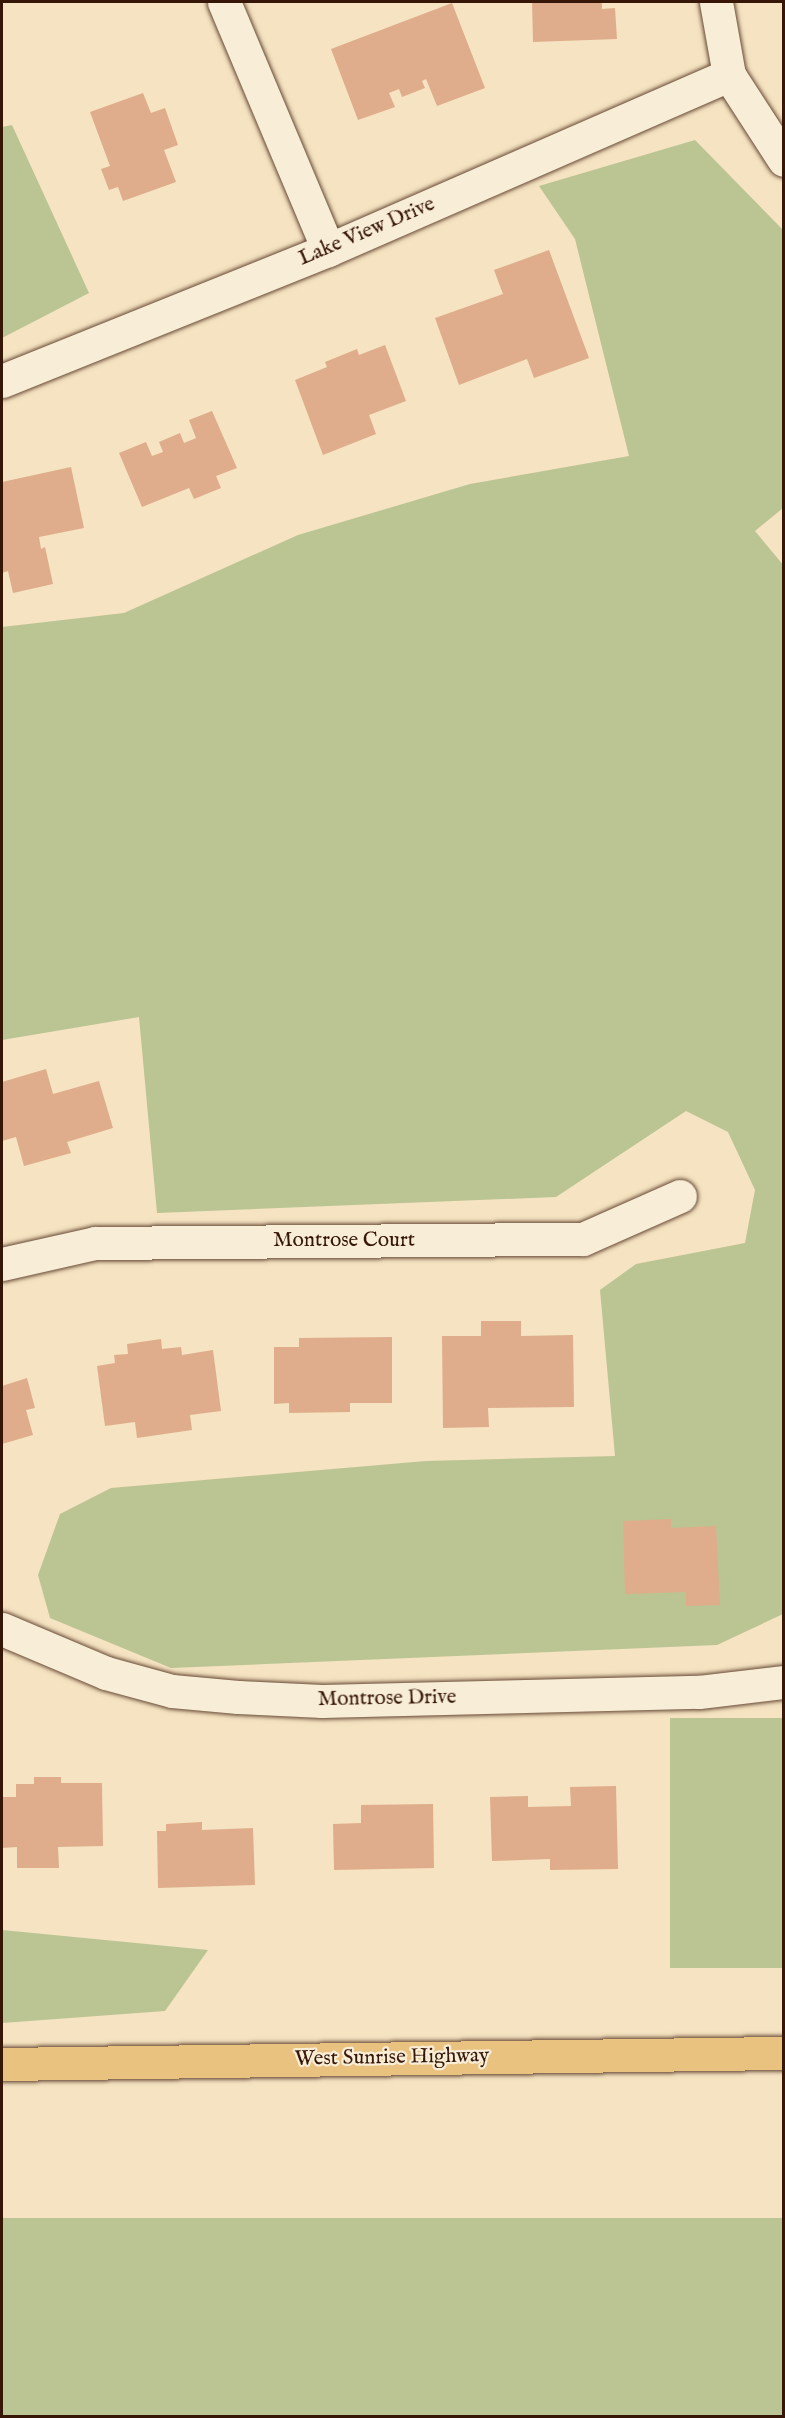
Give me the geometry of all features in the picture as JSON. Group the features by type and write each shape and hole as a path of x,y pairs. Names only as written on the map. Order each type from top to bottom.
{"main road":[{"name":"West Sunrise Highway","path":"2,2064 783,2053"}],"street":[{"path":"224,2 328,250"},
{"path":"716,2 729,75 783,160"},
{"name":"Lake View Drive","path":"2,381 328,250 729,75"},
{"name":"Montrose Court","path":"2,1264 96,1243 583,1239 680,1196"},
{"name":"Montrose Drive","path":"2,1632 106,1673 172,1691 238,1698 322,1701 699,1692 783,1682"}],"green space":[{"path":"12,125 89,293 2,338 2,127"},
{"path":"695,140 783,230 783,508 755,531 784,566 783,1614 717,1645 171,1668 50,1618 38,1575 60,1514 111,1488 426,1461 615,1456 600,1290 636,1264 745,1243 755,1190 728,1132 686,1111 556,1197 157,1213 139,1017 2,1040 2,627 124,613 298,535 470,484 629,456 575,239 539,186"},
{"path":"670,1718 783,1718 783,1968 670,1968"},
{"path":"2,1930 208,1950 165,2011 2,2023"},
{"path":"2,2218 783,2218 783,2416 2,2416"}],"building":[{"path":"532,2 602,2 602,9 615,8 617,39 533,42"},
{"path":"452,3 485,88 437,106 426,79 422,81 425,88 402,97 399,89 389,93 395,107 358,120 331,49"},
{"path":"143,93 151,113 165,108 178,145 164,150 176,182 123,201 118,187 109,190 101,169 110,166 90,112"},
{"path":"549,250 589,358 534,378 527,359 459,385 435,318 503,294 494,270"},
{"path":"385,345 406,401 369,415 376,434 323,455 295,380 327,367 325,362 357,349 359,355"},
{"path":"212,411 237,468 216,476 221,488 194,499 189,488 142,507 119,453 146,442 152,456 163,452 159,442 180,433 184,443 196,438 189,420"},
{"path":"71,467 84,528 39,537 41,549 45,547 53,584 13,593 8,571 2,573 2,482"},
{"path":"46,1069 53,1094 99,1081 113,1128 67,1142 71,1153 24,1166 16,1137 2,1141 2,1082"},
{"path":"481,1321 521,1321 521,1336 573,1335 574,1407 488,1408 489,1427 443,1428 442,1336 481,1336"},
{"path":"392,1337 392,1403 350,1403 350,1412 289,1413 289,1403 274,1404 274,1347 299,1347 299,1338"},
{"path":"161,1339 162,1349 181,1347 182,1355 213,1350 221,1411 190,1415 192,1430 137,1438 135,1422 105,1426 97,1366 115,1363 114,1355 128,1354 127,1344"},
{"path":"27,1378 35,1408 26,1410 33,1435 2,1444 2,1386"},
{"path":"671,1519 671,1528 716,1526 720,1605 686,1606 686,1592 625,1594 623,1521"},
{"path":"34,1777 61,1777 61,1783 102,1783 103,1846 58,1847 59,1868 17,1868 17,1847 2,1848 2,1797 16,1797 16,1784 34,1784"},
{"path":"616,1786 618,1869 550,1870 550,1859 492,1861 490,1797 528,1796 528,1807 571,1806 570,1787"},
{"path":"433,1804 434,1868 334,1870 333,1824 361,1823 361,1805"},
{"path":"202,1822 202,1830 253,1828 255,1885 158,1888 157,1831 166,1831 166,1824"}]}
